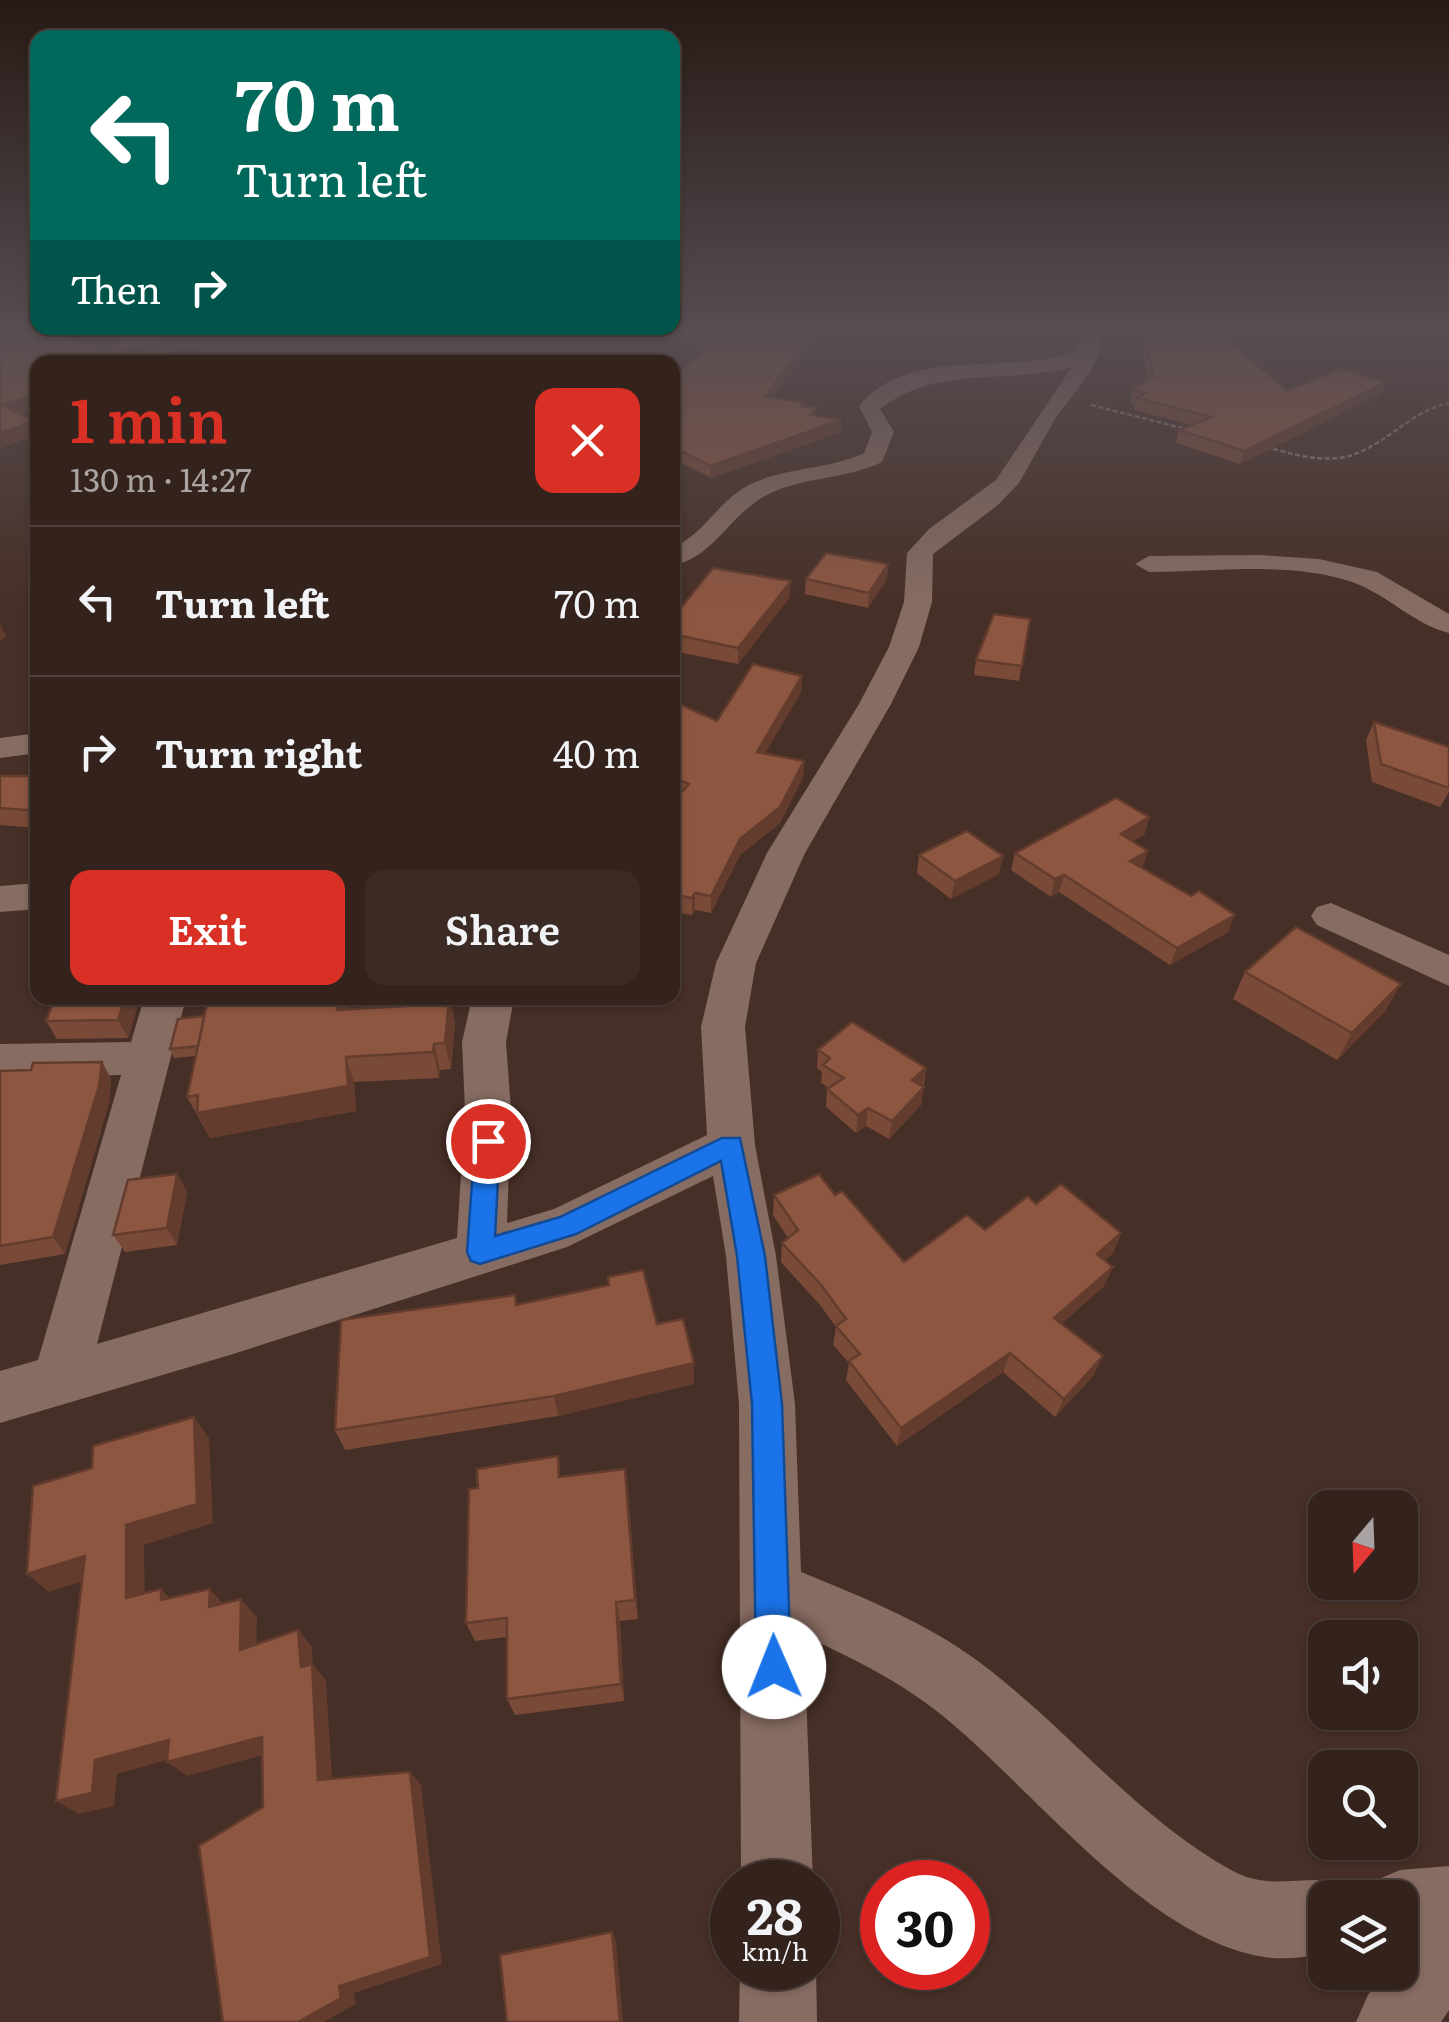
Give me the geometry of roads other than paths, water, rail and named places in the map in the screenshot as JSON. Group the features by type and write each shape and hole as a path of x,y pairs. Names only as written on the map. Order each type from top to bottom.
{"street":[{"path":"680,555 700,548 738,504 760,489 874,457 884,432 878,420"},
{"path":"777,1860 767,1404 751,1256 731,1145 723,1027 736,963 786,853 875,704 904,647 918,602 920,553 948,524 997,493 1044,420"},
{"path":"1148,564 1330,569 1365,577 1414,609 1449,624"},
{"path":"0,748 30,744"},
{"path":"0,899 30,897"},
{"path":"1331,916 1449,972"},
{"path":"59,1382 163,1005"},
{"path":"480,1252 487,1172 484,1042 492,1005"},
{"path":"0,1061 150,1058"},
{"path":"0,1396 59,1382 567,1226 731,1145"},
{"path":"772,1591 914,1654 981,1705 1150,1858 1203,1894 1244,1915 1284,1923 1308,1920"},
{"path":"1418,1906 1449,1903"},
{"path":"1395,2022 1449,1944"},
{"path":"778,1990 778,2022"}]}
